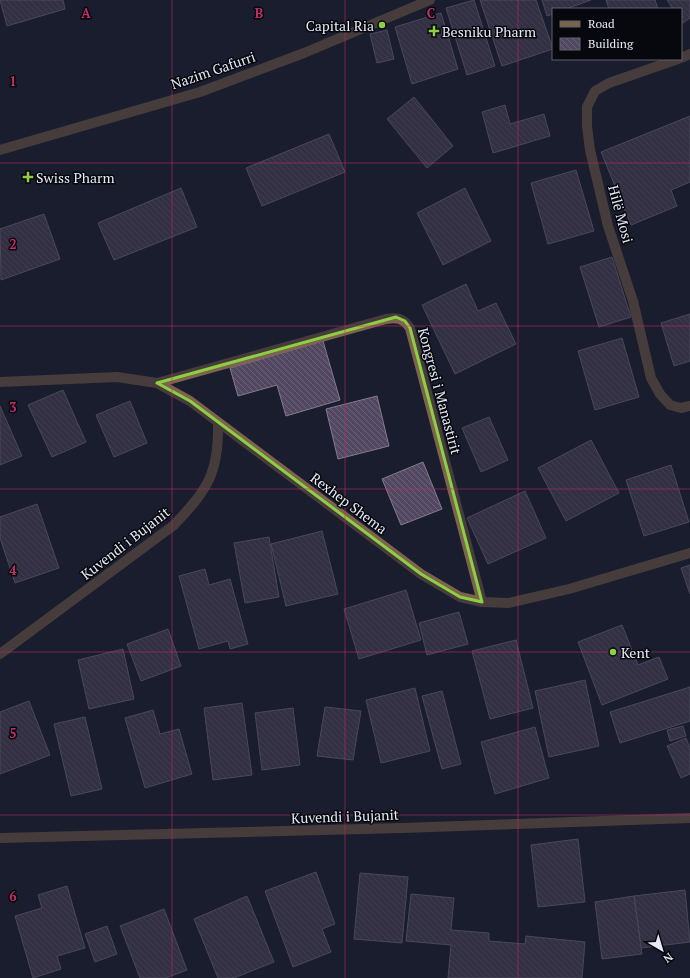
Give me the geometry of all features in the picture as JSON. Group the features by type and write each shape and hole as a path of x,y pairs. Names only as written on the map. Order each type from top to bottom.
{"street":[{"name":"Nazim Gafurri","path":"0,150 200,92 304,53 430,0"},
{"name":"Hilë Mosi","path":"674,60 610,83 595,91 587,107 587,126 590,150 608,226 633,301 650,378 660,394 670,405 681,408 690,406"},
{"name":"Kongresi i Manastirit","path":"157,383 386,319 396,317 405,321 410,328 482,602"},
{"name":"Rexhep Shema","path":"0,382 117,377 157,383 190,401 421,574 460,597 482,602 509,603 569,589 690,553"},
{"name":"Kuvendi i Bujanit","path":"0,654 174,525 197,501 213,472 219,448 218,423"},
{"name":"Kuvendi i Bujanit","path":"0,838 402,828 690,818"}],"highlighted area":[{"path":"396,317 405,321 410,328 482,602 460,597 421,574 190,401 157,383 386,319"}],"building":[{"path":"0,0 63,0 65,9 7,26"},
{"path":"474,0 495,66 467,75 446,8"},
{"path":"480,0 536,0 552,49 502,66"},
{"path":"542,0 591,0 569,8 552,8 552,14 547,16"},
{"path":"606,0 655,0 658,8 609,8"},
{"path":"667,0 690,0 690,18 683,23 682,8 672,8"},
{"path":"441,13 458,69 412,84 395,27"},
{"path":"387,30 394,59 377,63 370,34"},
{"path":"414,97 453,146 427,168 387,119"},
{"path":"505,105 510,124 544,114 550,136 493,153 482,112"},
{"path":"690,116 690,182 671,190 677,206 631,225 601,152"},
{"path":"329,134 345,172 262,206 246,168"},
{"path":"576,170 594,231 548,244 531,183"},
{"path":"181,188 197,227 114,260 98,223"},
{"path":"465,188 491,241 443,265 417,213"},
{"path":"44,214 60,259 1,280 0,229"},
{"path":"612,257 631,317 599,327 580,267"},
{"path":"466,284 478,311 496,303 516,344 455,374 422,305"},
{"path":"690,314 690,361 674,366 661,323"},
{"path":"622,338 639,397 595,410 578,351"},
{"path":"323,341 340,400 286,416 277,385 238,396 230,368"},
{"path":"63,390 86,442 52,457 28,405"},
{"path":"377,396 389,446 338,459 326,409"},
{"path":"130,401 147,443 114,457 96,415"},
{"path":"0,406 22,456 0,465"},
{"path":"489,417 508,460 481,472 462,428"},
{"path":"591,440 619,493 566,521 538,468"},
{"path":"423,462 442,509 401,525 382,479"},
{"path":"671,465 689,522 644,536 626,480"},
{"path":"525,491 546,538 488,564 467,518"},
{"path":"37,504 59,568 15,583 0,538 0,517"},
{"path":"322,531 338,594 286,606 271,544"},
{"path":"269,537 279,597 245,603 234,543"},
{"path":"690,565 690,594 681,568"},
{"path":"205,569 209,585 230,579 248,644 230,649 228,641 199,649 179,576"},
{"path":"406,590 421,640 359,659 344,609"},
{"path":"459,612 468,644 427,655 419,623"},
{"path":"622,625 638,665 659,657 668,679 602,705 578,642"},
{"path":"168,629 181,666 141,681 127,644"},
{"path":"516,640 533,708 490,719 472,651"},
{"path":"123,649 134,699 89,709 78,660"},
{"path":"585,680 599,746 549,757 535,691"},
{"path":"690,687 690,721 620,743 610,712"},
{"path":"415,688 430,751 381,763 366,700"},
{"path":"442,691 461,764 442,769 422,696"},
{"path":"29,701 50,755 0,774 0,712"},
{"path":"242,703 252,775 213,780 204,708"},
{"path":"325,707 361,711 353,760 317,756"},
{"path":"293,708 300,765 262,770 255,713"},
{"path":"153,710 160,734 179,729 192,774 145,788 125,718"},
{"path":"85,717 102,789 71,796 54,724"},
{"path":"683,726 686,736 670,741 667,730"},
{"path":"535,727 549,778 495,794 481,742"},
{"path":"686,738 690,748 690,774 681,778 667,746"},
{"path":"578,839 585,902 538,907 531,845"},
{"path":"316,872 335,924 322,929 331,952 293,967 265,891"},
{"path":"360,873 408,877 402,943 354,939"},
{"path":"67,886 85,948 57,956 61,969 33,978 15,916 42,908 38,895"},
{"path":"685,890 690,942 641,948 634,896"},
{"path":"411,894 454,898 451,930 489,933 489,941 525,944 526,936 585,942 582,978 448,978 451,945 406,941"},
{"path":"247,896 274,962 234,978 218,978 194,919"},
{"path":"634,896 642,954 602,959 595,902"},
{"path":"164,909 187,970 166,978 140,978 120,926"},
{"path":"107,926 117,954 95,962 85,934"}],"place":[{"name":"Capital Ria","path":"382,25"},
{"name":"Besniku Pharm","path":"434,31"},
{"name":"Swiss Pharm","path":"28,177"},
{"name":"Kent","path":"613,652"}]}
